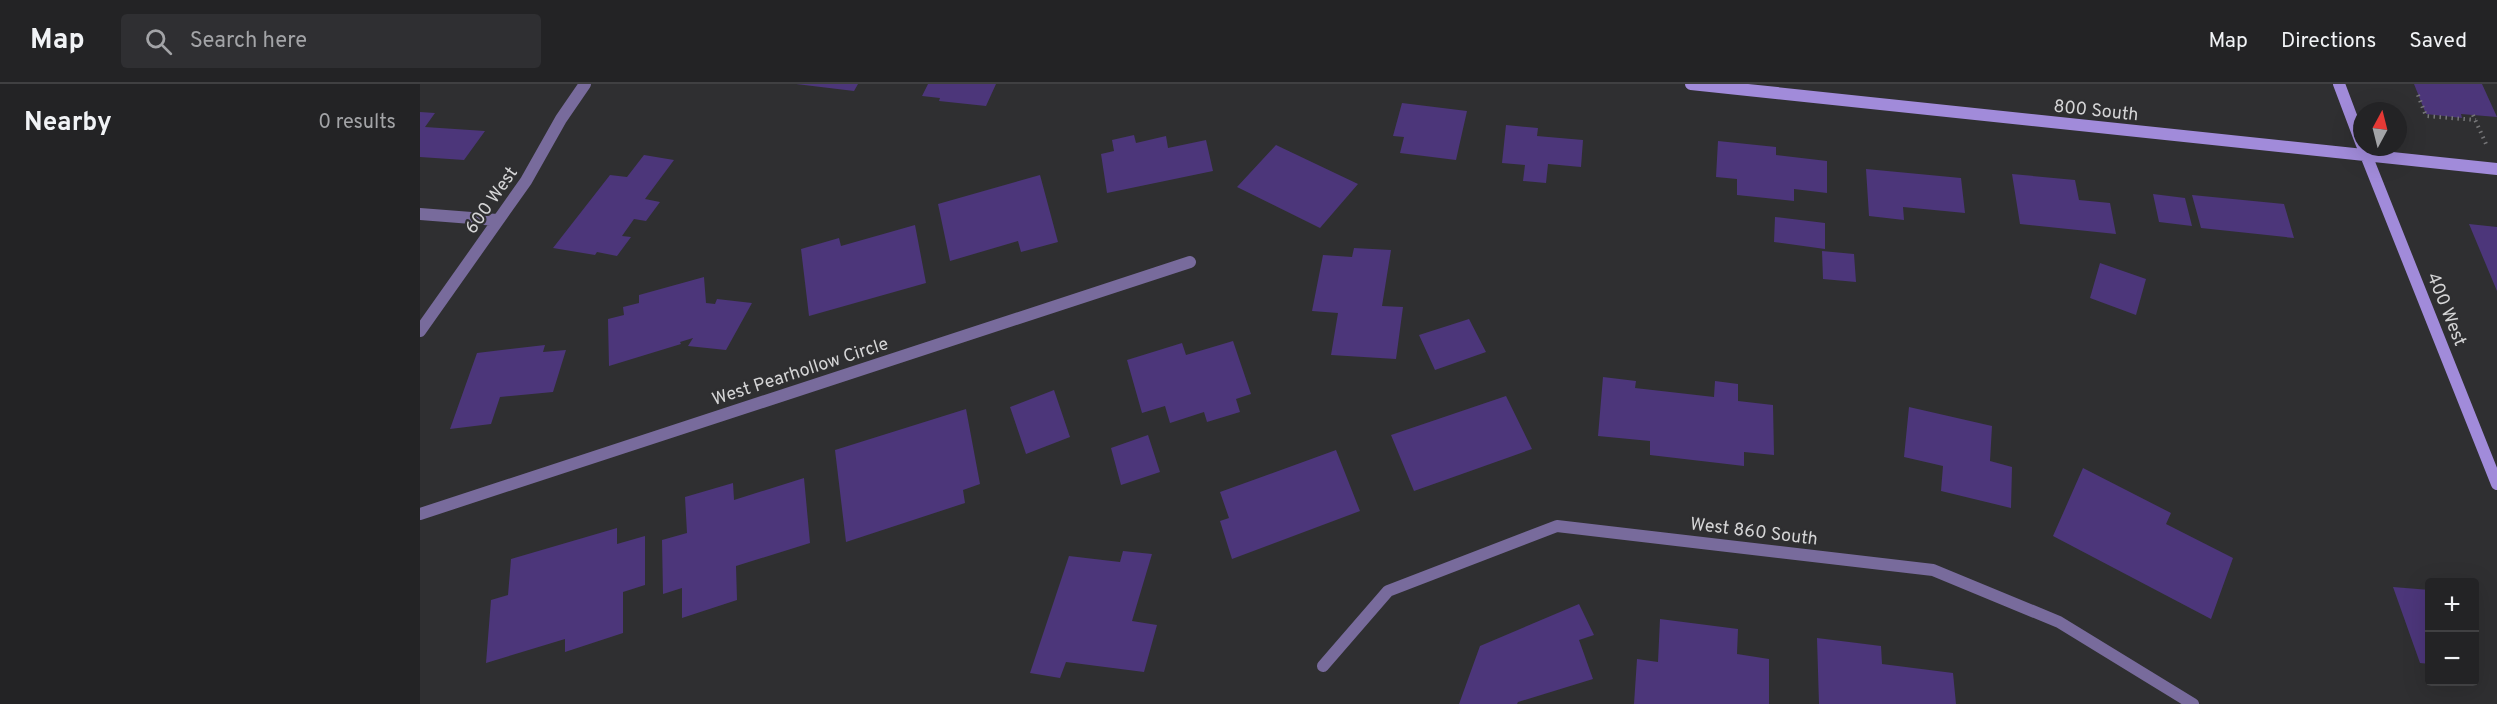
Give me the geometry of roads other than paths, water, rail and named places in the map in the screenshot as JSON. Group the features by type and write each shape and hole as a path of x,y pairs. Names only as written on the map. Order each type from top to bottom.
{"street":[{"name":"600 West","path":"420,331 526,181 561,118 585,84"},
{"name":"800 South","path":"1691,84 2353,148"},
{"name":"400 West","path":"2339,84 2353,120"},
{"name":"800 South","path":"2407,155 2497,169"},
{"name":"400 West","path":"2367,156 2491,455 2497,484"},
{"path":"420,214 497,220"},
{"name":"West Pearhollow Circle","path":"420,514 1190,262"},
{"name":"West 860 South","path":"1323,666 1389,591 1557,526 1933,570 2059,622 2193,704"}]}
